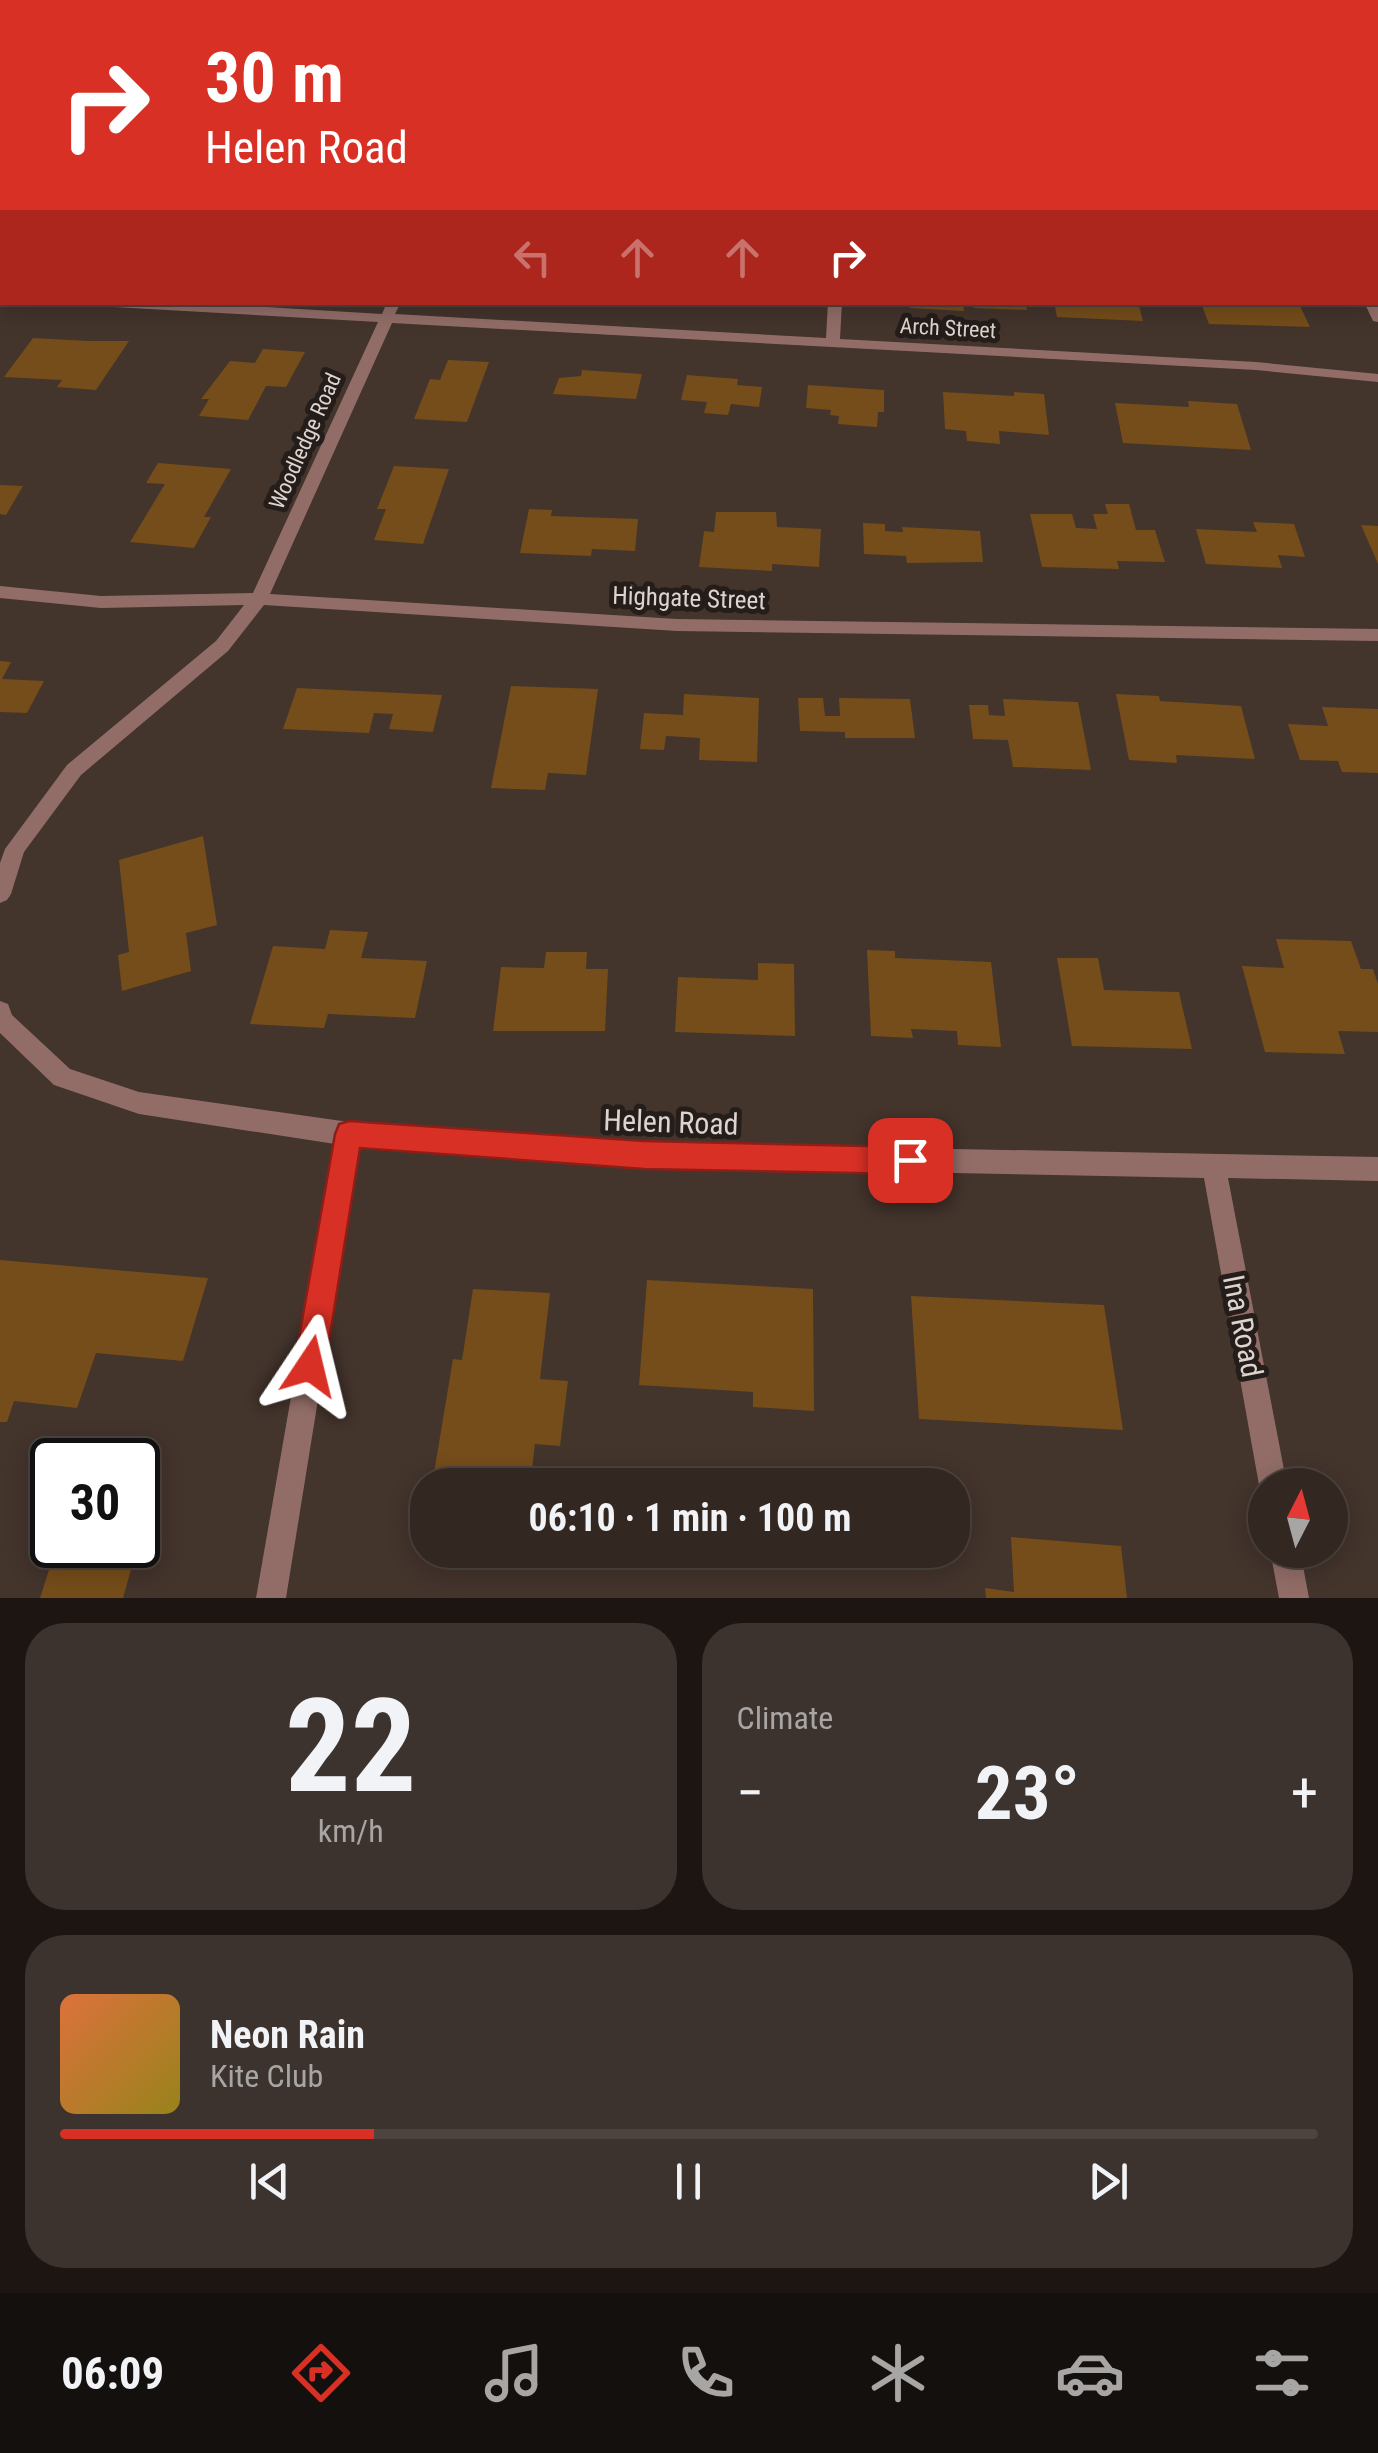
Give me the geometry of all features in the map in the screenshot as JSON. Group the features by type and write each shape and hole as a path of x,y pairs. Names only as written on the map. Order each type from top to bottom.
{"street":[{"name":"Arch Street","path":"144,305 1256,366 1378,378"},
{"name":"Woodledge Road","path":"259,599 392,305"},
{"path":"833,344 835,305"},
{"name":"Highgate Street","path":"0,592 101,602 259,599 678,625 1378,635"},
{"path":"0,894 15,849 74,770 222,646 259,599"},
{"name":"Helen Road","path":"0,1010 2,1020 62,1078 139,1103 349,1134 644,1155 1378,1169"},
{"path":"271,1598 349,1134"},
{"name":"Ina Road","path":"1214,1167 1270,1468"},
{"path":"1288,1568 1294,1598"}],"building":[{"path":"910,305 963,305 964,311"},
{"path":"1026,305 1027,310 974,308"},
{"path":"1055,305 1139,305 1143,321 1057,317"},
{"path":"1202,305 1288,305 1300,306 1310,327 1209,324"},
{"path":"33,338 129,341 96,390 57,387 62,380 4,377"},
{"path":"263,349 305,352 286,387 266,386 248,420 199,416 209,399 201,399 230,361 255,363"},
{"path":"448,360 489,362 467,422 414,419 430,379 440,380"},
{"path":"582,370 642,374 636,399 553,394 559,378 581,376"},
{"path":"687,375 738,379 737,385 762,387 759,407 731,404 728,415 704,413 707,402 681,400"},
{"path":"808,385 884,390 884,412 878,412 877,427 838,424 839,416 830,415 831,410 806,408"},
{"path":"943,392 1044,394 1049,435 999,431 1000,444 967,441 966,431 945,429"},
{"path":"1188,401 1237,404 1251,450 1123,443 1115,403 1189,407"},
{"path":"158,463 231,469 204,517 211,517 194,548 130,542 165,484 146,483"},
{"path":"394,466 449,469 423,544 374,540 386,509 377,509"},
{"path":"0,485 23,486 6,515 0,514"},
{"path":"1105,504 1129,504 1136,530 1155,530 1165,562 1117,561 1119,569 1042,567 1030,514 1072,514 1076,528 1097,529 1093,514 1108,514"},
{"path":"529,509 552,510 551,516 638,519 635,551 592,549 591,556 520,553"},
{"path":"716,512 776,512 777,527 821,529 819,567 772,564 772,571 699,567 704,531 714,532"},
{"path":"1253,522 1294,524 1305,557 1278,555 1282,568 1206,564 1196,529 1257,532"},
{"path":"863,523 885,524 885,531 903,532 902,527 980,531 983,562 907,563 906,556 864,554"},
{"path":"1361,525 1378,526 1378,564"},
{"path":"0,661 11,662 2,679 44,681 27,713 0,712"},
{"path":"511,686 598,689 586,775 548,773 545,790 491,788"},
{"path":"297,688 442,695 433,732 389,729 393,714 374,713 369,733 283,729"},
{"path":"684,694 759,698 757,762 699,760 700,738 666,736 664,750 640,749 644,713 683,715"},
{"path":"1116,694 1241,706 1255,759 1176,755 1177,763 1129,760"},
{"path":"798,698 823,698 825,716 840,716 839,698 910,699 915,738 845,738 845,732 800,731"},
{"path":"1003,699 1078,702 1091,770 1013,767 1008,740 973,739 969,705 988,705 989,715 1005,716"},
{"path":"1322,707 1378,709 1378,773 1342,772 1338,761 1300,760 1288,724 1328,726"},
{"path":"203,836 217,925 186,933 191,971 122,991 118,955 129,952 119,860"},
{"path":"330,930 368,932 361,958 427,961 415,1018 328,1014 324,1028 250,1024 273,946 325,949"},
{"path":"1276,939 1351,941 1361,969 1373,969 1378,984 1378,1032 1338,1031 1345,1054 1265,1052 1242,966 1284,968"},
{"path":"867,950 895,951 895,958 991,962 1001,1047 958,1045 957,1031 911,1029 913,1038 871,1036"},
{"path":"546,952 587,952 586,969 608,969 605,1031 493,1031 501,967 544,968"},
{"path":"1057,958 1098,958 1104,990 1179,992 1192,1049 1072,1046"},
{"path":"758,963 794,964 795,1036 675,1032 678,977 758,980"},
{"path":"0,1260 208,1278 183,1361 96,1353 77,1408 14,1401 7,1422 0,1422"},
{"path":"647,1280 813,1289 814,1411 753,1407 753,1392 639,1385"},
{"path":"473,1289 550,1293 540,1379 568,1381 560,1446 535,1444 532,1468 435,1468 453,1359 462,1360"},
{"path":"911,1296 1104,1305 1123,1430 919,1419"},
{"path":"1011,1537 1121,1546 1127,1598 986,1598 985,1588 1014,1592"},
{"path":"50,1568 131,1568 123,1598 40,1598"}],"route":[{"path":"310,1366 349,1134 644,1155 910,1160"}]}
